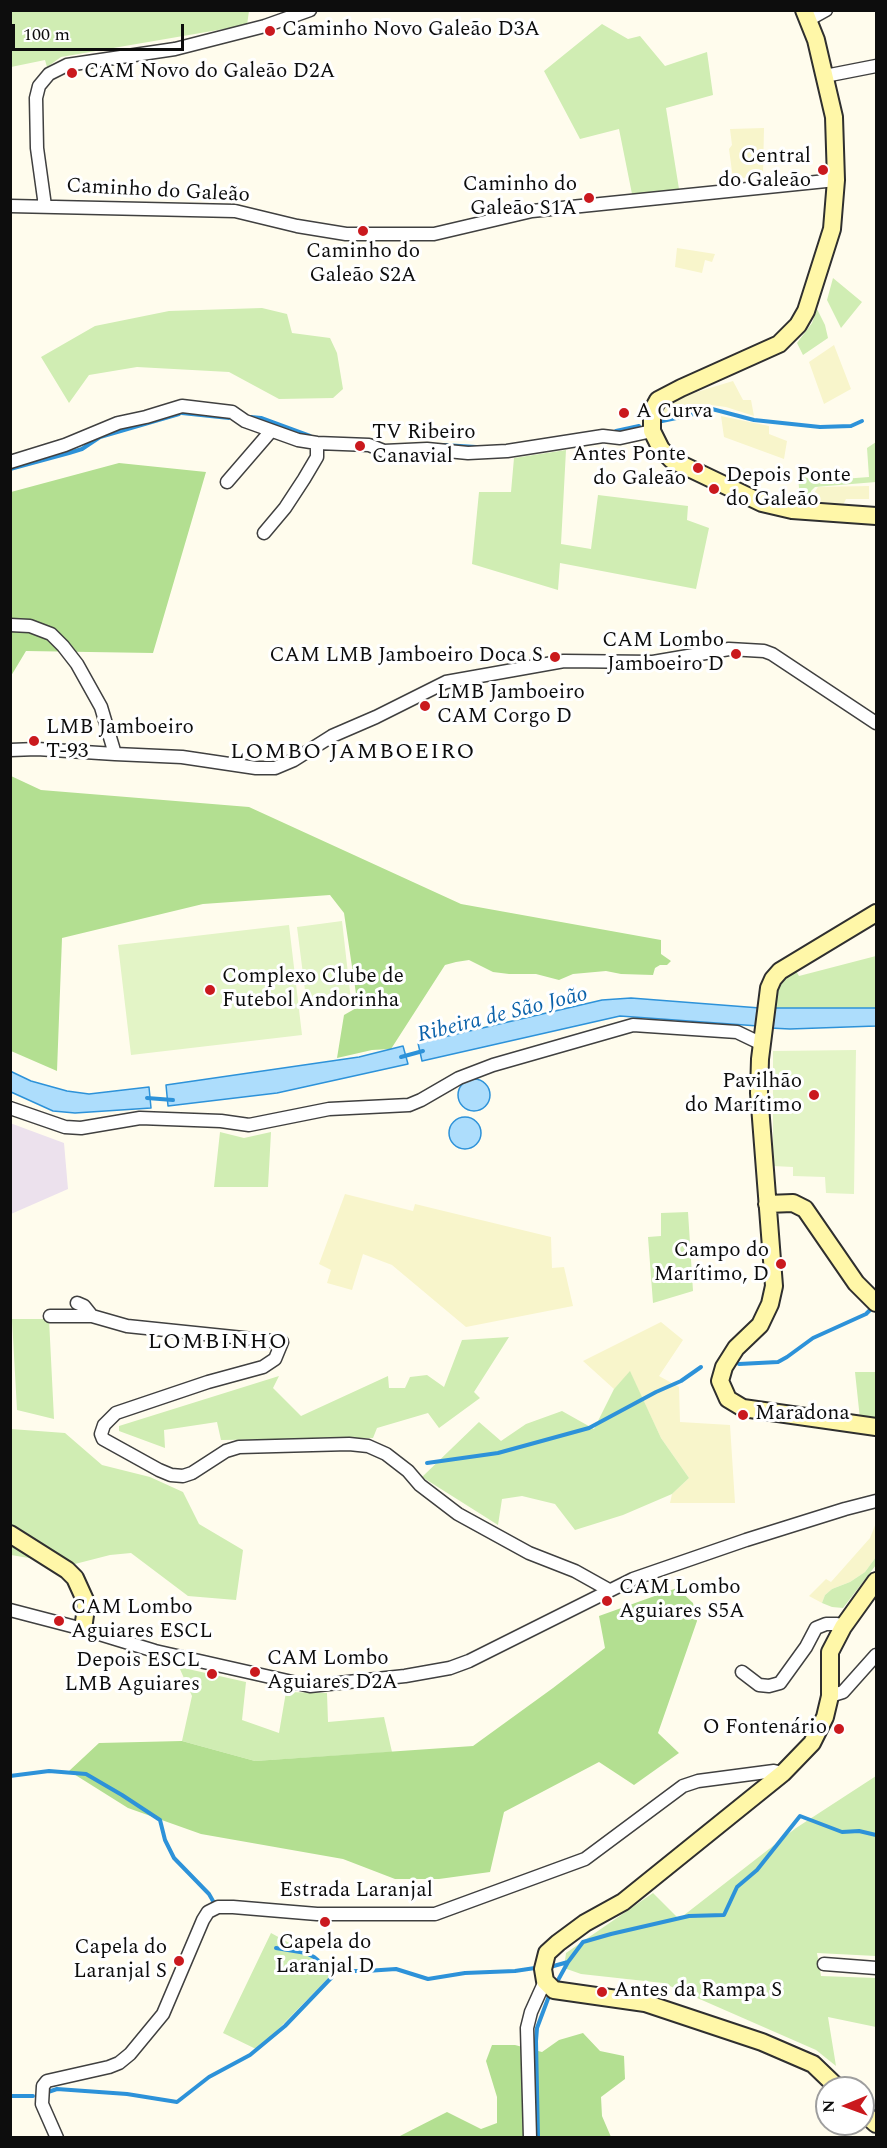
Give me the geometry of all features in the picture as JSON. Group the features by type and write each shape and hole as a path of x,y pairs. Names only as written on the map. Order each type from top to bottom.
{"main road":[{"path":"806,15 816,40 834,117 836,180 832,229 813,292 798,325 778,344 658,400 654,405 652,424 661,449 672,460 762,503 792,510 876,516"},
{"path":"876,913 780,971 769,988 762,1035 759,1093 773,1276 772,1296 760,1326 736,1348 722,1371 720,1381 725,1394 744,1408 876,1427"},
{"path":"767,1204 793,1203 806,1209 856,1283 876,1303"},
{"path":"10,1534 67,1570 75,1578 85,1600 83,1629"},
{"path":"826,2076 813,2064 762,2042 645,2003 554,1990 545,1981 543,1969 547,1953 558,1942 585,1923 623,1902 783,1773 812,1743 825,1717 830,1696 830,1653 843,1627 876,1581"}],"street":[{"path":"45,206 36,148 36,98 39,86 49,74 67,65 175,50 264,26 310,10"},
{"path":"806,15 819,16 826,10"},
{"path":"825,76 876,66"},
{"name":"Caminho do Galeão","path":"10,206 235,211 297,226 346,234 434,234 532,211 836,180"},
{"path":"10,462 65,445 118,423 182,406 232,412 245,421 298,440 369,445 384,451 427,449 468,453 507,451 603,436 620,438 652,424"},
{"path":"227,482 271,431"},
{"path":"264,532 285,508 304,479 317,457 317,443"},
{"path":"10,625 30,626 51,634 63,646 77,664 101,707 115,754"},
{"path":"10,750 37,749 182,756 255,768 275,768 294,760 332,736 446,682 564,662 653,662 729,649 758,650 772,654 876,723"},
{"path":"10,1108 65,1127 81,1128 140,1118 212,1120 249,1125 329,1109 409,1105 459,1078 493,1065 633,1025 762,1035"},
{"path":"78,1303 84,1306 92,1316"},
{"path":"50,1316 92,1316 127,1326 282,1342 275,1359 262,1367 208,1382 116,1413 104,1425 101,1434 103,1439 159,1470 171,1475 183,1476 192,1473 226,1451 238,1447 349,1444 368,1446 386,1454 408,1471 420,1485 458,1514 530,1553 575,1571 609,1590"},
{"path":"10,1610 155,1651 310,1686 405,1676 450,1668 530,1632 633,1579 714,1551 876,1501"},
{"path":"742,1672 759,1685 769,1686 780,1683 806,1647 816,1628 826,1624 837,1624 843,1627"},
{"path":"830,1696 843,1692 876,1655"},
{"name":"Estrada Laranjal","path":"57,2138 42,2104 43,2086 47,2081 109,2067 119,2063 130,2054 163,2014 208,1912 218,1907 233,1907 317,1914 435,1914 585,1859 683,1786 698,1781 774,1771 783,1773"},
{"path":"824,1964 876,1968"},
{"path":"530,2138 527,2028 531,2012 545,1981"}],"shaded area":[{"path":"764,128 763,176 733,179 729,149 732,145 730,129"},
{"path":"677,248 715,254 712,262 705,260 702,273 675,267"},
{"path":"834,345 851,389 824,404 809,362"},
{"path":"733,381 743,400 751,400 754,416 711,405 658,417 670,402"},
{"path":"721,416 769,426 769,434 787,441 784,459 724,437"},
{"path":"869,486 869,499 846,499 843,505 815,502 814,493 818,487"},
{"path":"10,1123 64,1143 68,1189 11,1214"},
{"path":"345,1194 413,1211 415,1204 551,1237 552,1268 564,1267 573,1306 466,1327 392,1265 363,1254 352,1290 327,1283 331,1270 319,1264"},
{"path":"661,1322 683,1340 659,1376 679,1387 680,1422 730,1425 735,1503 670,1503 672,1494 689,1478 661,1438 630,1372 614,1389 583,1361"},
{"path":"876,1523 876,1557 865,1572 850,1582 832,1589 825,1595 822,1603 809,1596 826,1579 831,1582 870,1538"}],"green space":[{"path":"10,11 249,11 247,25 61,57 47,67 45,60 11,67"},
{"path":"602,24 628,39 640,36 665,66 707,52 713,95 666,108 679,189 632,194 619,129 580,139 544,71"},
{"path":"833,278 862,302 841,328 827,300"},
{"path":"262,308 287,314 292,333 330,338 337,353 343,389 333,398 279,399 229,372 137,367 89,375 69,403 41,357 95,326 169,311"},
{"path":"817,309 825,325 828,338 803,355 797,343 812,323"},
{"path":"876,442 876,482 815,487 811,491 812,501 800,501 798,475 816,481 869,477 867,448"},
{"path":"566,450 561,544 591,549 598,495 688,506 687,520 709,528 696,589 560,563 558,590 472,564 479,492 511,492 514,458"},
{"path":"119,463 206,472 153,653 26,651 11,676 11,492"},
{"path":"11,776 41,790 249,807 461,904 661,940 661,954 671,961 667,965 655,968 653,975 606,971 573,974 559,980 536,974 493,972 469,960 445,965 391,1049 372,1050 337,1058 344,1015 358,1007 344,913 330,895 203,904 62,938 57,1071 11,1051"},
{"path":"342,921 351,1000 307,1006 297,927"},
{"name":"Complexo Clube de Futebol Andorinha","path":"289,925 302,1035 131,1055 118,945"},
{"path":"876,956 876,1008 772,1008 777,981 795,969 799,976"},
{"name":"Pavilhão do Marítimo","path":"856,1050 854,1194 826,1193 825,1177 793,1176 793,1167 773,1166 773,1051"},
{"path":"220,1132 244,1138 271,1132 268,1187 214,1187"},
{"path":"688,1212 693,1291 653,1303 648,1237 661,1236 661,1213"},
{"path":"12,1319 49,1319 54,1419 17,1410"},
{"path":"509,1337 474,1392 480,1398 439,1428 428,1413 377,1428 373,1438 221,1440 217,1422 164,1430 165,1448 119,1431 119,1426 279,1376 273,1388 301,1416 388,1376 389,1388 405,1388 410,1377 427,1375 444,1387 462,1340"},
{"path":"630,1371 661,1438 689,1478 672,1494 623,1515 575,1530 555,1504 522,1496 502,1499 498,1525 422,1477 479,1422 501,1441 526,1424 562,1411 594,1429 614,1389"},
{"path":"855,1372 876,1372 876,1424 860,1419"},
{"path":"11,1429 65,1433 102,1465 150,1477 183,1492 199,1524 243,1550 236,1600 188,1596 131,1553 110,1555 71,1565 11,1555"},
{"path":"876,1557 876,1565 843,1608 822,1603 825,1595 832,1589 850,1582 865,1572"},
{"path":"677,1588 693,1603 697,1621 658,1733 679,1753 634,1785 599,1762 504,1812 490,1872 439,1879 395,1879 343,1859 201,1834 128,1808 69,1771 99,1743 182,1741 255,1761 473,1746 605,1648 599,1616"},
{"path":"179,1667 246,1682 242,1720 279,1733 286,1692 327,1693 328,1722 384,1717 392,1752 255,1761 182,1741 192,1696"},
{"path":"876,1776 876,1956 817,1953 821,1976 876,1978 876,2027 828,2017 836,2066 816,2050 663,1983 581,1974 564,1968 566,1953 653,1893 679,1919 796,1828"},
{"path":"271,1933 337,1969 258,2050 223,2033"},
{"path":"583,2033 600,2051 624,2056 625,2079 601,2097 602,2116 611,2137 396,2138 447,2112 481,2129 497,2123 497,2097 486,2061 492,2045 515,2045 542,2052 559,2040"}],"water":[{"path":"631,998 760,1008 758,1026 620,1016 422,1061 418,1043 602,1000"},
{"path":"772,1008 876,1008 876,1026 770,1028"},
{"path":"403,1046 408,1064 277,1093 168,1106 166,1085 359,1057"},
{"path":"10,1071 31,1081 67,1091 89,1094 149,1087 151,1108 75,1113 53,1111 11,1092"},
{"path":"474,1079 486,1083 490,1095 486,1107 474,1111 462,1107 458,1095 462,1083"},
{"path":"465,1117 477,1121 481,1133 477,1145 465,1149 453,1145 449,1133 453,1121"}],"waterway":[{"path":"690,415 712,409 754,420 820,427 851,426 862,421"},
{"path":"182,413 229,418"},
{"path":"10,469 82,449 100,437 179,414"},
{"path":"662,421 686,416"},
{"path":"251,417 261,418 310,436"},
{"path":"616,431 639,426"},
{"path":"444,445 476,447"},
{"name":"Ribeira de São João","path":"401,1057 423,1051"},
{"path":"147,1098 173,1100"},
{"path":"739,1364 778,1362 813,1338 866,1314 870,1310"},
{"path":"427,1463 498,1453 589,1428 681,1381 701,1367"},
{"path":"10,1776 49,1771 86,1774 122,1795 160,1820 165,1840 174,1858 213,1901"},
{"path":"550,1967 568,1962 583,1942 689,1916 724,1915 737,1887 757,1870 800,1816 842,1832 859,1831 876,1835"},
{"path":"276,1948 306,1953 331,1971 396,1969 428,1979 465,1973 535,1968"},
{"path":"557,1982 568,1962"},
{"path":"48,2092 57,2089 127,2094 177,2102 209,2077 250,2055 285,2026 336,1970"},
{"path":"538,2138 537,2028 549,1996"},
{"path":"10,2096 33,2096"}],"place":[{"name":"Caminho Novo Galeão D3A","path":"270,31"},
{"name":"CAM Novo do Galeão D2A","path":"72,73"},
{"name":"Central do Galeão","path":"823,170"},
{"name":"Caminho do Galeão S1A","path":"589,198"},
{"name":"Caminho do Galeão S2A","path":"363,231"},
{"name":"A Curva","path":"624,413"},
{"name":"TV Ribeiro Canavial","path":"360,446"},
{"name":"Antes Ponte do Galeão","path":"698,468"},
{"name":"Depois Ponte do Galeão","path":"714,489"},
{"name":"CAM Lombo Jamboeiro D","path":"736,654"},
{"name":"CAM LMB Jamboeiro Doca S","path":"555,657"},
{"name":"LMB Jamboeiro CAM Corgo D","path":"425,706"},
{"name":"LMB Jamboeiro T-93","path":"34,741"},
{"name":"Complexo Clube de Futebol Andorinha","path":"210,990"},
{"name":"Pavilhão do Marítimo","path":"814,1095"},
{"name":"Campo do Marítimo, D","path":"781,1264"},
{"name":"Maradona","path":"743,1415"},
{"name":"CAM Lombo Aguiares S5A","path":"607,1601"},
{"name":"CAM Lombo Aguiares ESCL","path":"59,1621"},
{"name":"CAM Lombo Aguiares D2A","path":"255,1672"},
{"name":"Depois ESCL LMB Aguiares","path":"212,1674"},
{"name":"O Fontenário","path":"839,1729"},
{"name":"Capela do Laranjal D","path":"325,1922"},
{"name":"Capela do Laranjal S","path":"179,1961"},
{"name":"Antes da Rampa S","path":"602,1992"}],"district":[{"name":"LOMBO JAMBOEIRO","path":"353,754"},
{"name":"LOMBINHO","path":"218,1344"}]}
